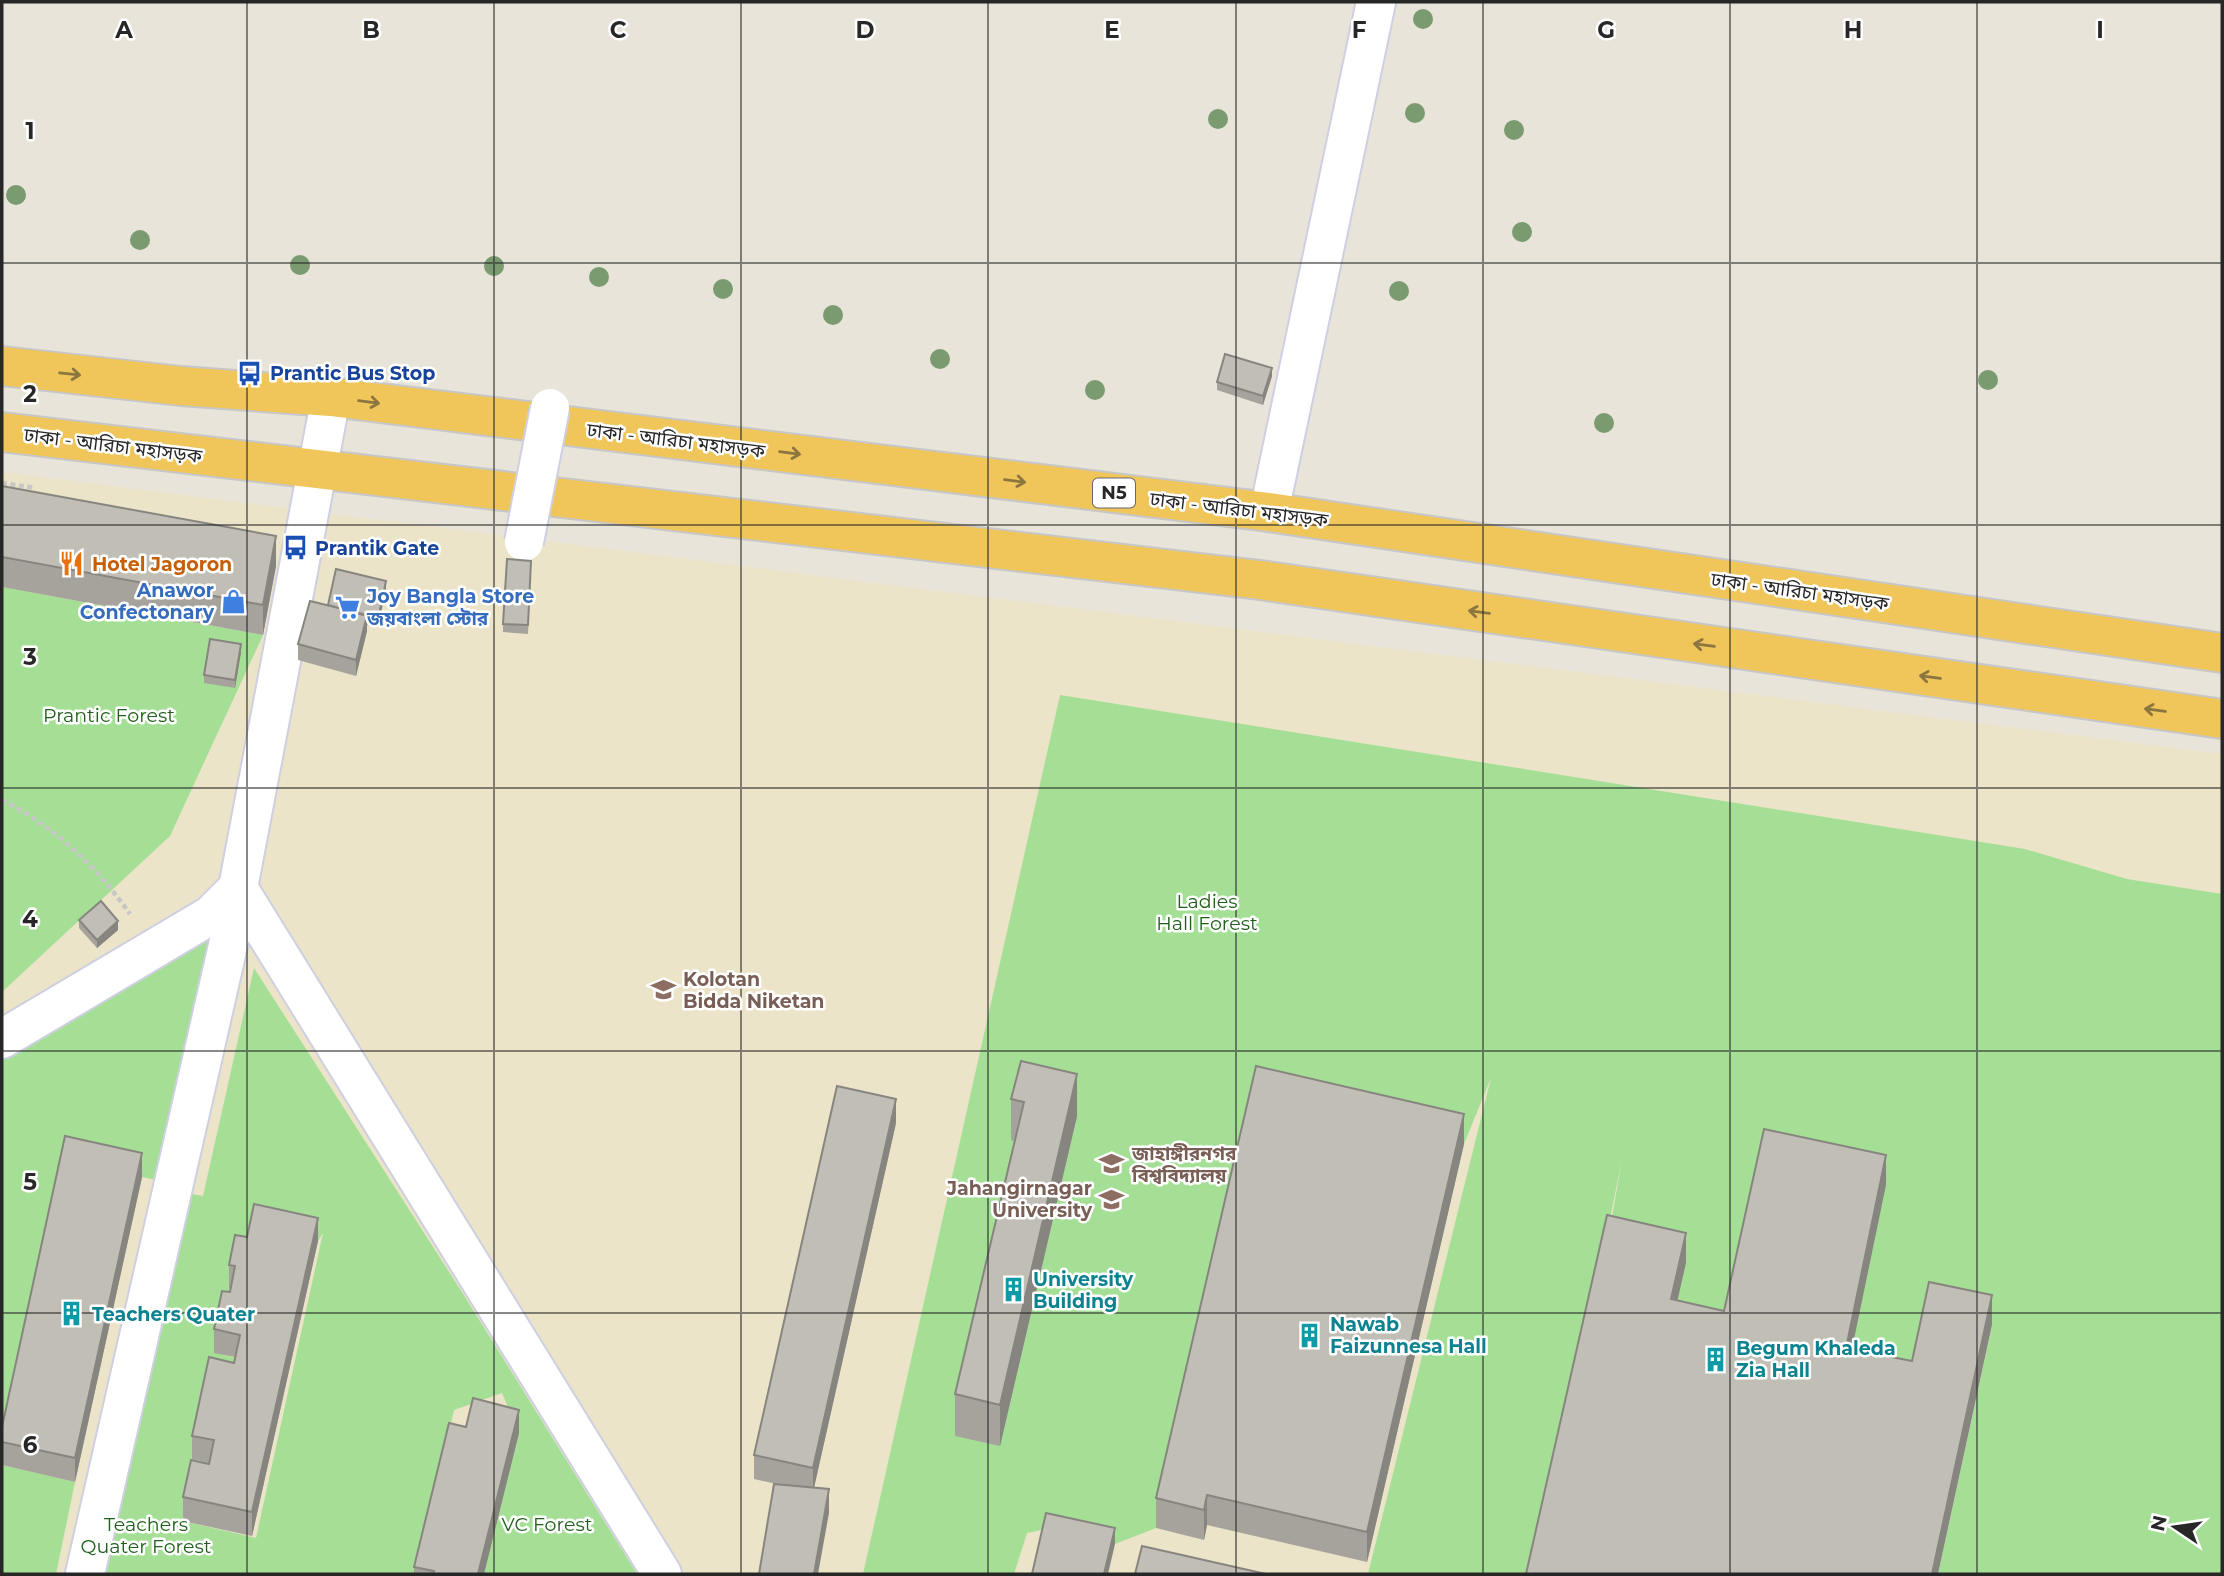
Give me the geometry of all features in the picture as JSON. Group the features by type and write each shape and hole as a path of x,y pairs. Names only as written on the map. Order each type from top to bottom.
{"highway":[{"name":"ঢাকা - আরিচা মহাসড়ক","path":"2,366 181,386 331,397 1269,512 2222,653"},
{"name":"ঢাকা - আরিচা মহাসড়ক","path":"2,432 1260,580 2222,719"}],"street":[{"path":"1269,512 1376,2"},
{"path":"85,1574 239,897 331,397"},
{"path":"524,542 550,408"},
{"path":"2,1039 211,915 239,888"},
{"path":"239,888 662,1574"}],"path":[{"path":"2,483 35,488"},
{"path":"2,800 27,812 104,877 154,949"}],"shaded area":[{"name":"Jahangirnagar University","path":"2,472 2222,754 2222,1574 2,1574"}],"green space":[{"name":"Prantic Forest","path":"2,587 263,635 170,836 2,992"},
{"name":"Ladies Hall Forest","path":"1060,695 2025,849 2127,879 2222,894 2222,1574 1938,1574 1992,1326 1912,1391 1724,1341 1607,1245 1622,1160 1537,1574 1368,1574 1491,1078 1464,1144 1256,1097 1156,1528 1115,1544 1046,1529 1027,1533 1014,1574 863,1574"},
{"path":"223,916 165,1182 66,1160 2,1450 2,1057"},
{"path":"254,968 460,1289 637,1574 484,1574 519,1433 502,1393 454,1410 415,1574 96,1574 186,1193 203,1196","holes":["323,1233 256,1538 183,1521 213,1464 192,1459 240,1359 214,1352 235,1290 229,1288 318,1241"]},
{"path":"2,1465 75,1482 56,1574 2,1574"}],"building":[{"path":"1225,354 1272,368 1263,396 1217,382"},
{"path":"2,486 276,536 263,605 2,557"},
{"path":"507,559 531,561 528,625 503,624"},
{"path":"336,569 386,581 378,619 328,605"},
{"path":"310,601 367,615 356,660 298,644"},
{"path":"210,639 241,644 235,680 204,675"},
{"path":"101,901 118,921 97,940 79,920"},
{"name":"University Building","path":"1021,1061 1077,1074 1000,1405 955,1394 1024,1102 1011,1099"},
{"name":"Nawab Faizunnesa Hall","path":"1256,1066 1464,1114 1367,1532 1207,1495 1204,1510 1156,1498"},
{"path":"837,1086 896,1099 813,1468 754,1455"},
{"name":"Begum Khaleda Zia Hall","path":"1764,1129 1886,1155 1846,1348 1912,1361 1929,1282 1992,1295 1932,1574 1526,1574 1607,1215 1686,1233 1671,1299 1724,1311"},
{"name":"Teachers Quater","path":"65,1136 142,1153 75,1458 2,1442 2,1427"},
{"name":"Teachers Quater","path":"254,1204 318,1218 252,1512 183,1497 191,1460 209,1464 214,1440 192,1436 209,1357 234,1363 240,1335 214,1329 222,1291 230,1292 235,1266 229,1265 235,1235 247,1237"},
{"path":"473,1398 519,1410 478,1574 433,1574 434,1571 414,1567 449,1423 466,1427"},
{"path":"774,1484 829,1489 814,1574 759,1574"},
{"path":"1046,1513 1115,1528 1104,1574 1032,1574"},
{"path":"1142,1546 1266,1574 1135,1574"}],"place":[{"name":"Prantic Bus Stop","path":"250,373"},
{"name":"Prantik Gate","path":"295,548"},
{"name":"Hotel Jagoron","path":"72,564"},
{"name":"Anawor Confectonary","path":"234,601"},
{"name":"Joy Bangla Store জয়বাংলা স্টোর","path":"347,607"},
{"name":"Kolotan Bidda Niketan","path":"663,990"},
{"name":"জাহাঙ্গীরনগর বিশ্ববিদ্যালয়","path":"1112,1164"},
{"name":"Jahangirnagar University","path":"1112,1199"},
{"name":"University Building","path":"1013,1290"},
{"name":"Teachers Quater","path":"72,1314"},
{"name":"Nawab Faizunnesa Hall","path":"1310,1335"},
{"name":"Begum Khaleda Zia Hall","path":"1716,1359"}],"park label":[{"name":"VC Forest","path":"547,1524"},
{"name":"Teachers Quater Forest","path":"146,1535"}]}
